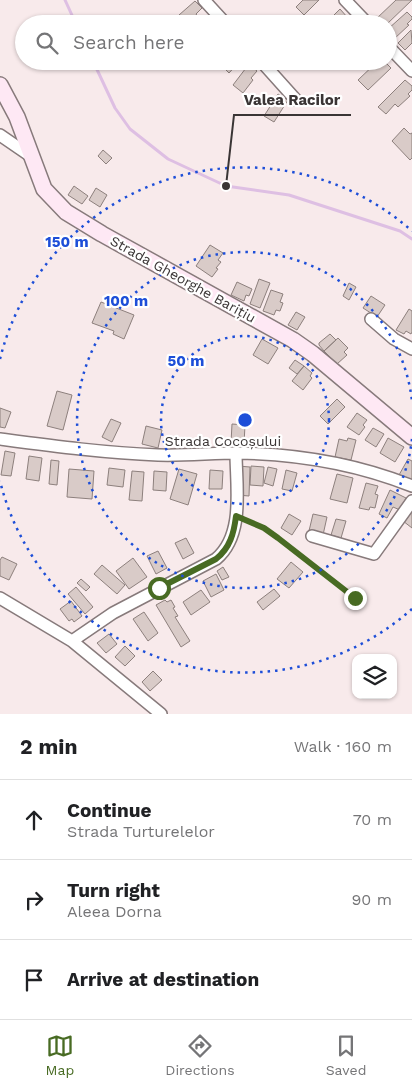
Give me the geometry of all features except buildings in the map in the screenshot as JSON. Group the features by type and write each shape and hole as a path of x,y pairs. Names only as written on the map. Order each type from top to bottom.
{"main road":[{"name":"Strada Gheorghe Barițiu","path":"0,85 17,117 44,189 66,212 110,239 292,340 313,354 412,437"}],"street":[{"path":"204,0 218,15"},
{"path":"346,0 360,15"},
{"path":"397,55 412,71"},
{"path":"268,70 296,100"},
{"path":"0,135 32,156"},
{"path":"370,319 394,339 412,349"},
{"name":"Strada Cocoșului","path":"0,439 60,447 160,456 236,453 273,454 309,459 384,475 412,486"},
{"path":"72,641 118,611 216,559 224,552 230,541 236,516 236,453"},
{"path":"312,536 374,554 412,501"},
{"path":"0,598 72,641 161,714"}],"path":[{"path":"236,516 264,528 355,598"}],"waterway":[{"path":"65,0 72,15"},
{"path":"97,70 115,108 130,129 168,159 226,186 289,195 400,231 412,239"}],"place":[{"name":"Valea Racilor","path":"226,186"}],"route":[{"path":"159,588 216,559 224,552 230,541 236,516 264,528 355,598"}]}
